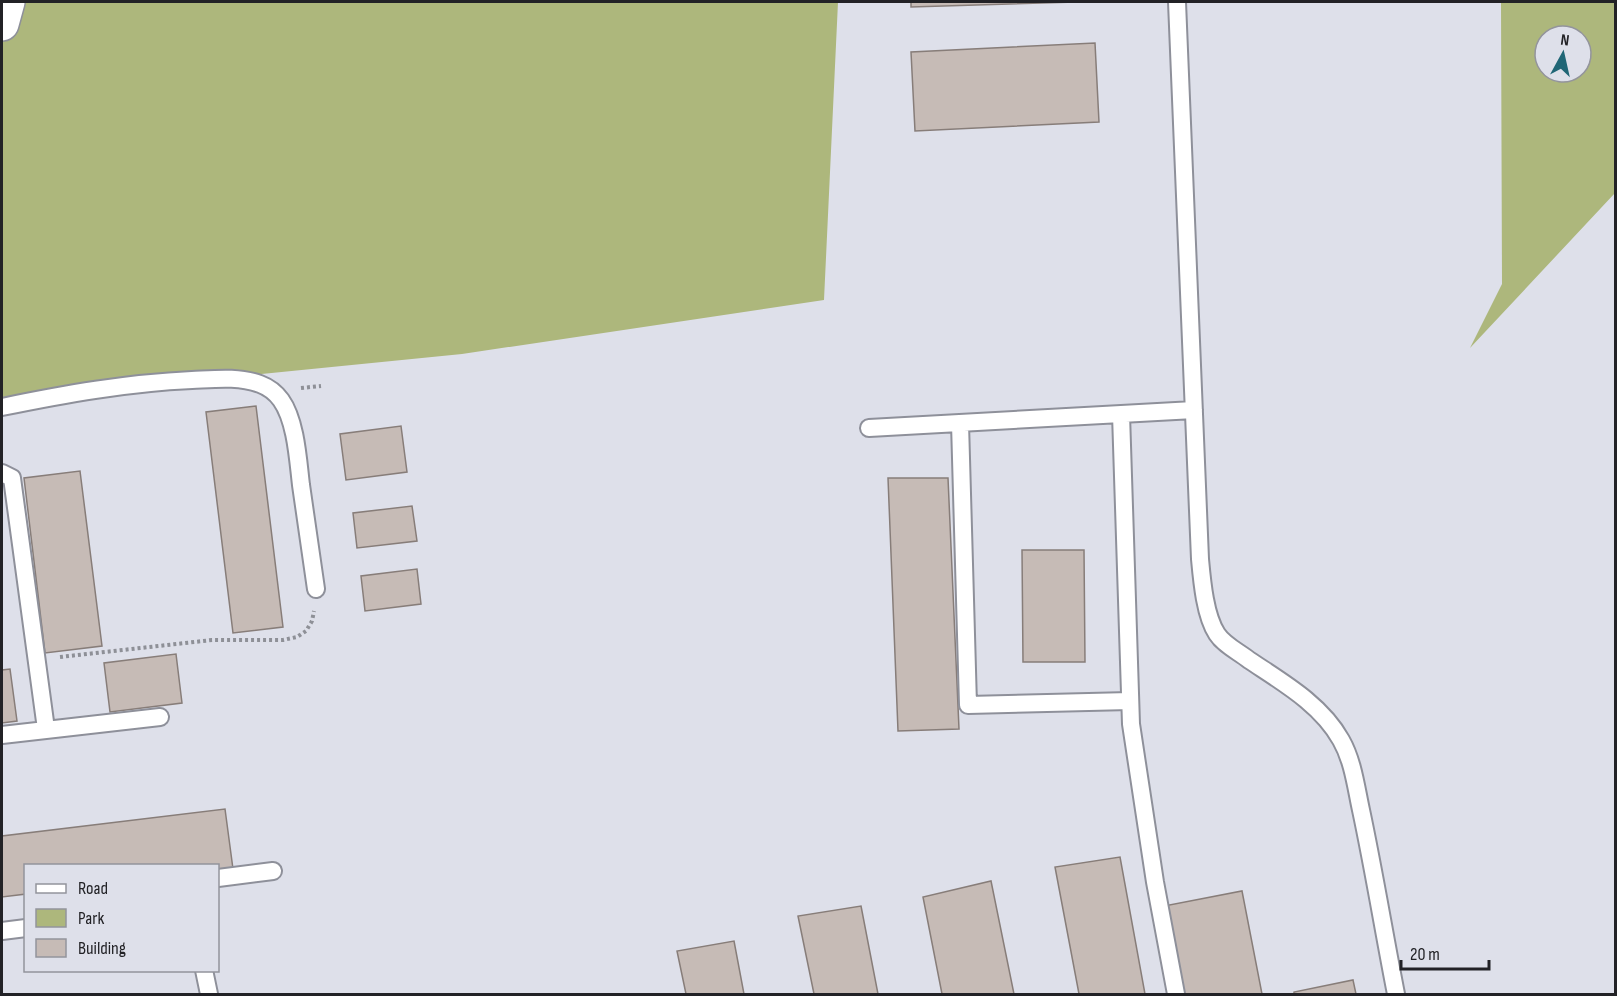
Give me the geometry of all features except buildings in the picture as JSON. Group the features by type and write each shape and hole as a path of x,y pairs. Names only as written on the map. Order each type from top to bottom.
{"main road":[{"path":"2,24 8,2"}],"lane":[{"path":"1177,2 1203,587 1210,618 1217,634 1226,644 1292,689 1315,708 1332,725 1343,742 1352,768 1364,824 1396,994"},
{"path":"2,407 89,389 149,382 217,379 242,380 261,384 281,401 293,433 316,589"},
{"path":"869,428 1194,410"},
{"path":"1121,414 1131,724 1155,882 1176,994"},
{"path":"960,423 968,705 1130,701"},
{"path":"2,473 12,478 46,729"},
{"path":"2,735 160,717"},
{"path":"219,878 273,871"},
{"path":"3,931 24,928"},
{"path":"204,972 209,994"}],"path":[{"path":"36,660 212,640 283,640 297,637 306,631 312,621 316,589"}],"green space":[{"path":"2,2 838,2 824,300 462,354 2,400"},
{"path":"1501,2 1615,2 1615,193 1470,348 1502,284"}]}
